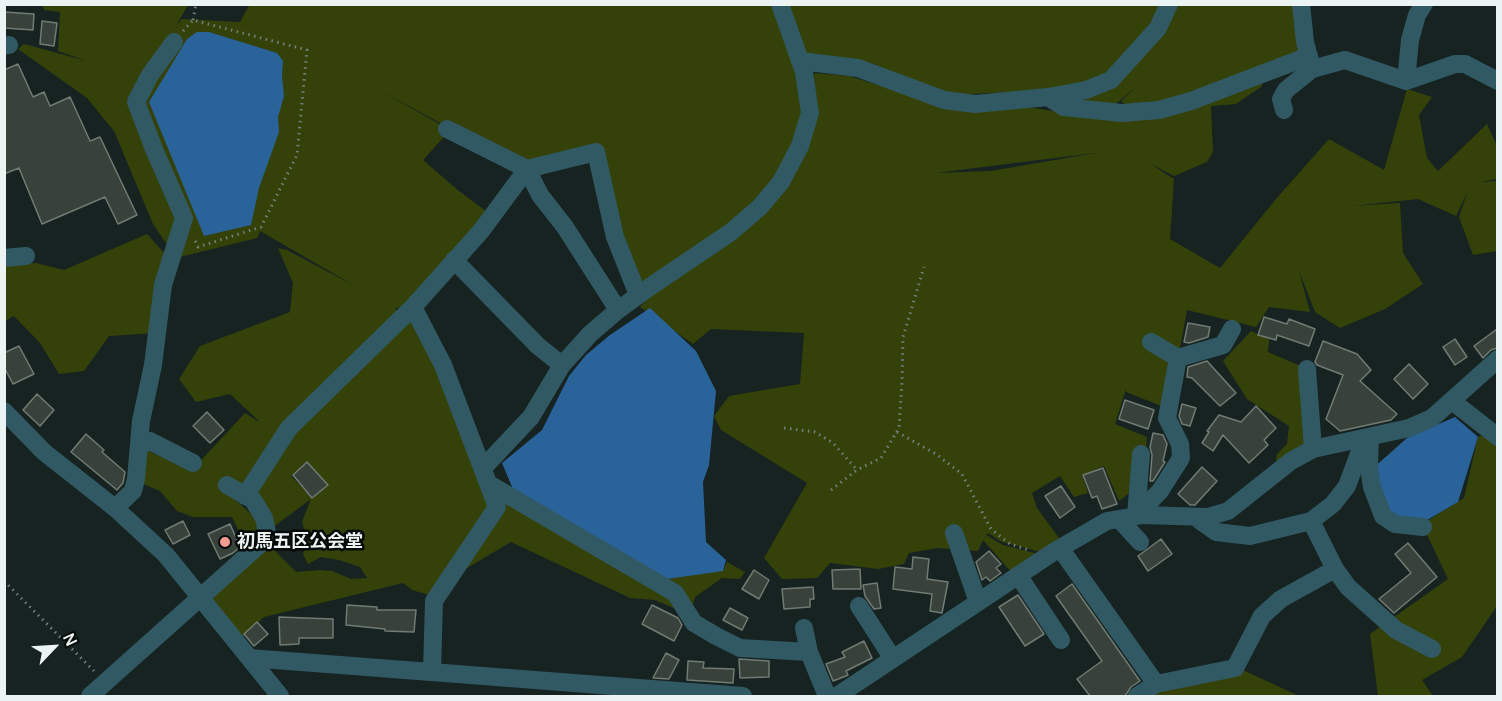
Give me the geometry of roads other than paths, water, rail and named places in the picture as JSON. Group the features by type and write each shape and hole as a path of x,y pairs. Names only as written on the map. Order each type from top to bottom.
{"street":[{"path":"486,476 531,417 562,365 590,334 638,295 731,232 760,207 781,182 800,146 810,113 804,72 780,4"},
{"path":"800,61 858,68 944,100 975,104 1048,96 1086,90 1112,80 1158,28 1169,4"},
{"path":"1301,4 1310,63"},
{"path":"1406,81 1410,40 1424,4"},
{"path":"116,508 132,491 136,479 141,421 153,365 163,285 184,218 136,102 150,75 174,42"},
{"path":"1048,96 1064,107 1122,113 1159,110 1310,63 1345,60 1406,81 1455,64 1465,64 1497,81"},
{"path":"1284,110 1281,99 1310,63"},
{"path":"447,129 526,169 540,195 565,227 618,310"},
{"path":"245,496 289,428 413,307 481,231 526,169 596,152 615,237 638,295"},
{"path":"4,258 26,256"},
{"path":"454,260 538,346 562,365"},
{"path":"413,307 443,364 497,507 434,601 432,672"},
{"path":"1151,342 1178,358 1223,345 1232,329"},
{"path":"1128,517 1160,491 1181,458 1180,444 1167,418 1178,358"},
{"path":"837,696 1018,575 1107,522 1128,517 1208,517 1228,511 1291,461 1313,449 1409,428 1432,418 1497,359"},
{"path":"1307,369 1313,449"},
{"path":"1452,401 1497,436"},
{"path":"4,411 45,452 116,508 166,555 280,696"},
{"path":"1195,517 1216,532 1250,536 1311,521 1333,504 1347,486 1368,437"},
{"path":"1368,437 1372,487 1383,516 1395,524 1423,527"},
{"path":"139,446 150,441 194,463"},
{"path":"1140,542 1128,517 1141,454"},
{"path":"486,476 675,593 694,623 716,636 740,648 809,652"},
{"path":"90,696 268,537 264,518 253,500 227,485"},
{"path":"1311,521 1335,569 1348,587 1396,630 1432,649"},
{"path":"954,532 978,602"},
{"path":"1054,552 1156,684"},
{"path":"1137,696 1156,684 1235,668 1262,616 1281,599 1335,569"},
{"path":"1018,575 1060,640"},
{"path":"858,606 893,659"},
{"path":"804,628 809,652 827,696"},
{"path":"249,658 743,696"}],"water":[{"path":"197,32 209,32 277,53 283,61 284,96 278,117 279,132 259,188 251,225 204,236 149,102 187,39"},
{"path":"650,308 696,351 716,391 709,465 703,482 706,542 726,560 723,571 667,579 515,494 502,463 542,430 569,376 586,355 610,335"},
{"path":"1455,417 1478,437 1458,502 1422,523 1395,524 1371,470 1407,438"}],"place":[{"name":"初馬五区公会堂","path":"225,542"}]}
